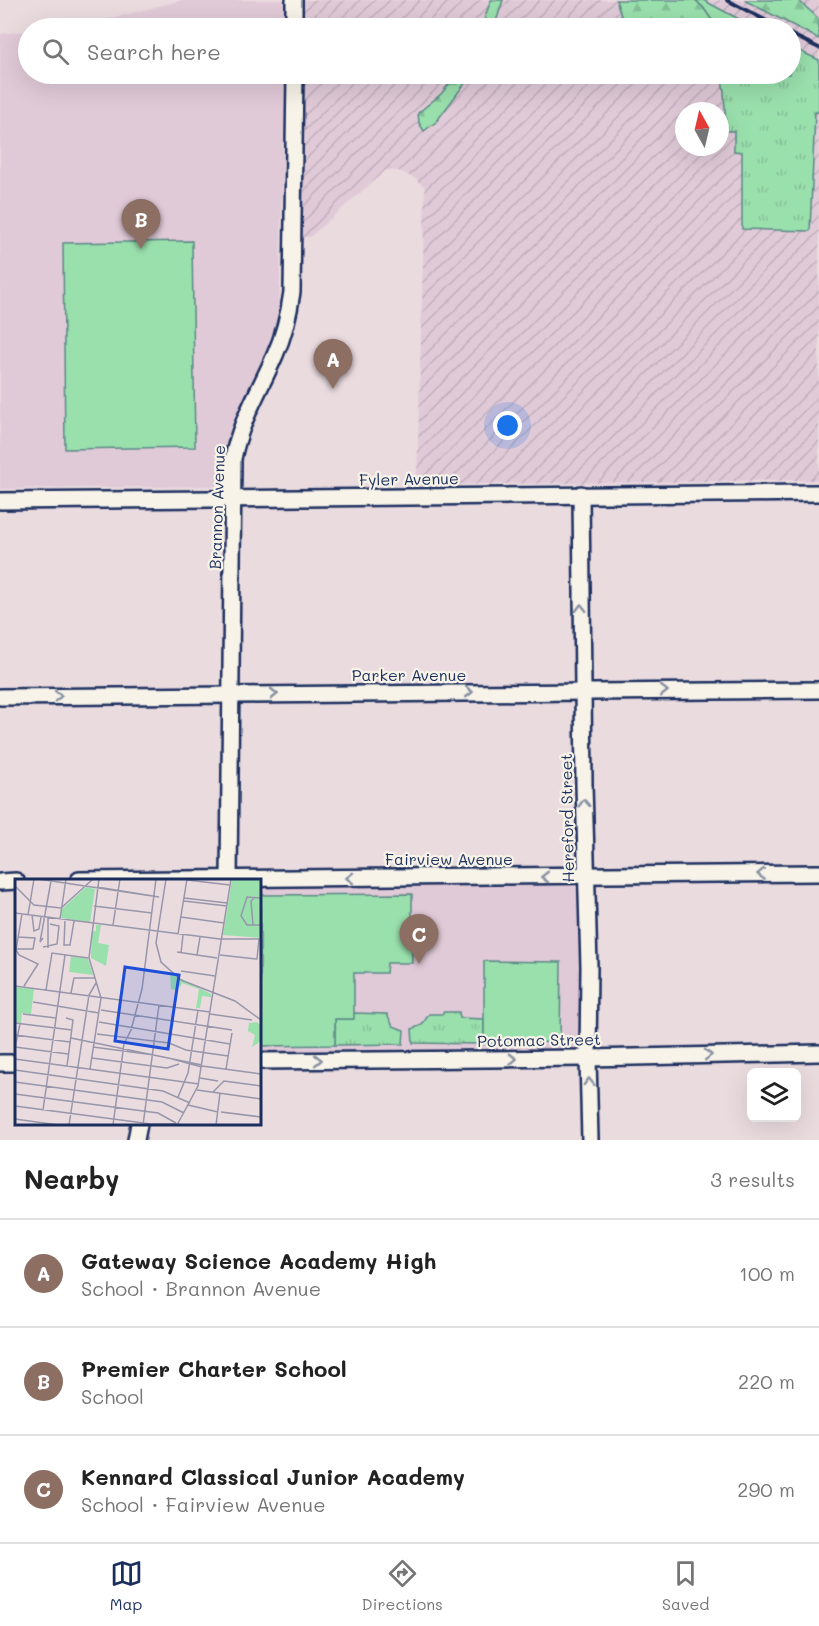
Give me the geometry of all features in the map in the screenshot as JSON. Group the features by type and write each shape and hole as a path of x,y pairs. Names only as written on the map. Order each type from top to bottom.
{"street":[{"path":"294,0 294,18"},
{"name":"Brannon Avenue","path":"229,879 234,459 240,429 275,355 290,313 295,84"},
{"name":"Fyler Avenue","path":"0,501 819,493"},
{"name":"Hereford Street","path":"581,494 590,1140"},
{"name":"Parker Avenue","path":"0,697 819,690"},
{"name":"Fairview Avenue","path":"229,879 819,873"},
{"path":"0,882 15,881"},
{"name":"Potomac Street","path":"261,1061 819,1053"},
{"path":"136,1140 140,1125"}],"shaded area":[{"path":"182,0 287,0 286,18 114,18"},
{"path":"299,0 819,0 819,480 419,485 417,478 425,188 416,179 399,171 386,170 310,237 299,237 299,84 801,84 801,18 299,18"},
{"path":"18,32 18,84 285,84 279,315 268,349 227,438 220,486 0,489 0,34"},
{"path":"569,883 575,886 577,891 582,1036 572,1049 261,1053 261,887"}],"green space":[{"path":"491,0 503,0 497,18 485,18"},
{"path":"616,0 695,0 710,18 622,18"},
{"path":"696,0 703,0 737,18 710,18"},
{"path":"744,0 798,0 819,19 819,39 801,30 801,18 779,18"},
{"path":"801,52 819,60 819,112 815,112 810,231 742,229 742,152 734,151 734,131 729,131 729,102 725,102 723,84 801,84"},
{"path":"449,84 464,84 436,122 424,131 419,123 418,113 441,94"},
{"path":"192,241 195,447 65,449 63,243"},
{"path":"412,894 412,963 387,963 386,973 354,973 354,1019 335,1019 335,1045 261,1046 261,895"},
{"path":"484,961 561,962 560,1042 484,1044"},
{"path":"443,1012 459,1012 460,1018 484,1019 484,1044 413,1043 412,1029 422,1025 429,1014 443,1014"},
{"path":"354,1013 387,1014 393,1026 404,1030 403,1044 335,1045 335,1019 353,1019"}],"railway":[{"path":"727,0 761,18"},
{"path":"801,39 819,48"}],"place":[{"name":"Premier Charter School","path":"141,249"},
{"name":"Gateway Science Academy High","path":"333,389"},
{"name":"Kennard Classical Junior Academy","path":"419,964"}]}
